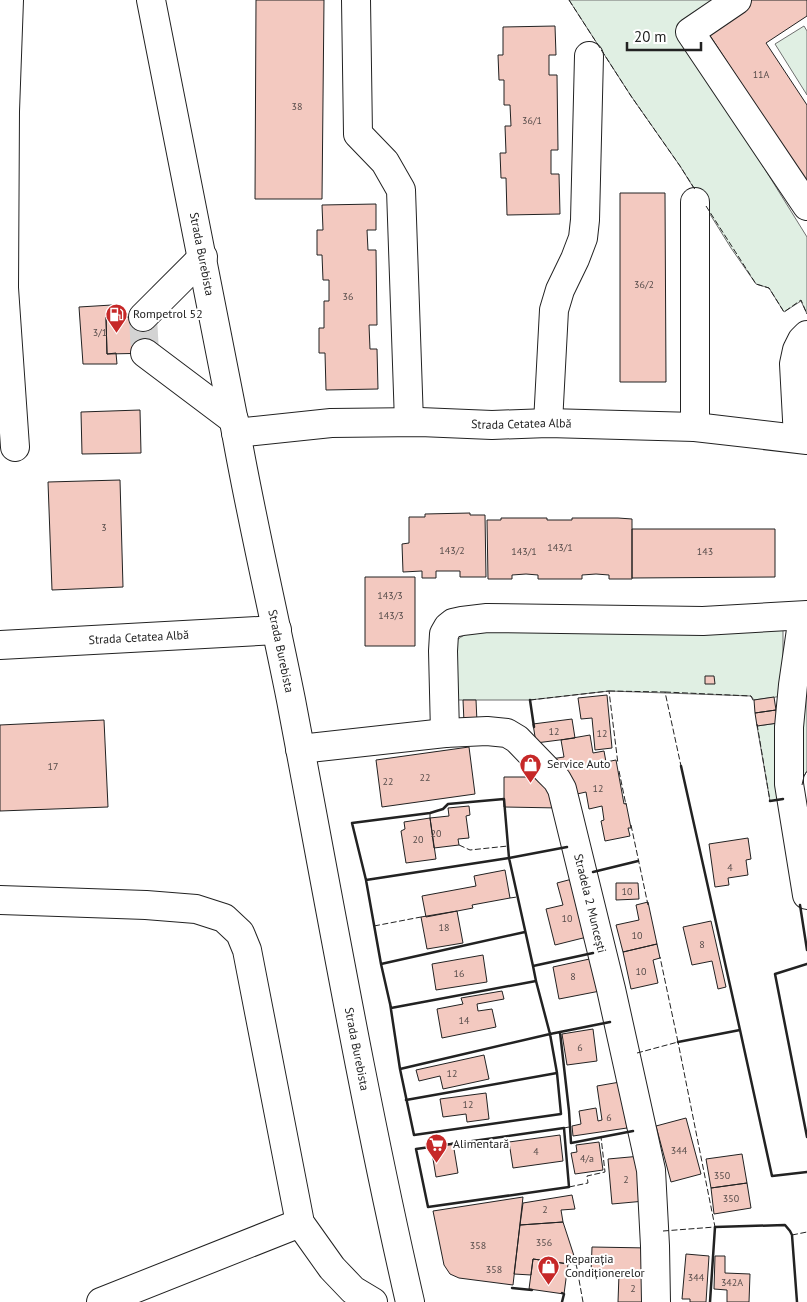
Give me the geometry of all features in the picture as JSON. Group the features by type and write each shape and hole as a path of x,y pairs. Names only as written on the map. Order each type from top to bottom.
{"main road":[{"path":"9,0 2,111 2,288 15,447"},
{"name":"Strada Burebista","path":"151,0 277,630 364,1090 410,1302"},
{"path":"356,0 358,134 385,162 401,190 409,422"},
{"path":"737,0 690,32 807,206"},
{"path":"548,423 554,310 560,290 583,238 586,220 589,56"},
{"path":"695,202 695,427"},
{"path":"143,318 203,257"},
{"path":"803,439 794,364 797,350 807,335"},
{"path":"145,353 235,427"},
{"name":"Strada Cetatea Albă","path":"235,427 409,422 492,425 548,423 695,427 803,439"},
{"path":"445,733 444,634 453,623 487,618 703,621 805,615 793,685 789,727 789,784 807,896"},
{"name":"Strada Cetatea Albă","path":"0,645 277,630"},
{"name":"Stradela 2 Muncești","path":"300,749 445,733 486,731 507,733 516,739 557,780 562,789 611,989 651,1170 656,1302"},
{"path":"0,900 146,905 196,909 224,918 240,933 248,950 300,1223 332,1268 354,1290 373,1302"},
{"path":"101,1302 300,1223"}],"green space":[{"path":"569,0 730,0 681,34 807,237 807,314 801,301 784,312 769,288 756,284"},
{"path":"804,26 807,31 807,95 775,44"},
{"path":"507,626 783,630 783,696 754,700 751,696 609,691 530,700 456,700 455,642 466,634"},
{"path":"807,659 807,771 804,776 800,801 795,725"},
{"path":"778,723 785,798 770,801 757,726"}],"building":[{"path":"256,0 324,0 322,199 255,199"},
{"path":"748,0 807,0 807,16 766,43 807,105 807,184 705,28"},
{"path":"555,26 556,55 549,55 549,75 557,75 558,150 551,150 551,174 559,174 560,214 507,215 506,178 501,178 500,153 506,153 505,126 511,126 510,105 504,105 504,80 499,80 498,55 503,55 503,27"},
{"path":"620,193 665,193 666,382 620,382"},
{"path":"376,204 376,230 367,230 368,250 376,250 377,325 369,325 370,349 377,349 378,389 326,390 325,353 319,353 319,328 324,328 324,301 329,301 329,280 323,280 322,255 317,255 317,230 323,230 322,205"},
{"path":"112,305 112,312 116,312 116,317 106,317 107,354 116,353 117,364 83,364 79,307"},
{"path":"106,317 155,317 156,353 107,354"},
{"path":"140,410 141,453 82,454 81,412"},
{"path":"120,480 123,587 52,590 48,482"},
{"path":"470,513 470,515 485,515 486,577 460,577 460,571 436,571 436,578 422,578 422,571 403,572 402,544 409,543 409,517 425,517 425,514"},
{"path":"501,518 547,518 547,520 572,520 572,518 632,519 632,579 609,579 609,575 596,574 582,575 582,579 538,579 538,575 526,574 512,575 512,579 488,579 487,520 501,520"},
{"path":"632,529 775,529 775,577 632,578"},
{"path":"365,577 415,577 415,646 365,646"},
{"path":"705,676 714,676 715,684 705,684"},
{"path":"607,695 612,748 595,750 592,718 581,719 578,698"},
{"path":"774,697 776,710 755,713 754,700"},
{"path":"463,700 476,700 477,722 464,722"},
{"path":"776,710 778,723 757,726 755,713"},
{"path":"572,719 575,738 536,743 533,724"},
{"path":"104,720 108,807 0,811 0,725"},
{"path":"590,735 593,753 604,751 606,762 616,760 624,804 626,803 631,828 628,828 630,836 605,841 601,821 604,820 602,806 589,809 586,792 577,794 574,783 568,784 551,759 564,757 561,740"},
{"path":"469,747 475,794 382,807 376,760"},
{"path":"504,777 549,777 559,808 504,807"},
{"path":"469,806 470,815 466,816 469,838 458,839 459,845 434,848 430,818 449,816 448,808"},
{"path":"430,818 436,859 406,863 401,831 405,829 404,822"},
{"path":"748,838 751,859 746,860 748,875 728,878 729,885 715,887 709,844"},
{"path":"505,870 510,898 472,905 473,908 426,917 422,896 476,886 474,876"},
{"path":"576,878 591,936 555,945 546,909 563,905 557,883"},
{"path":"616,883 638,883 639,899 616,900"},
{"path":"648,902 657,944 623,952 616,925 639,920 636,905"},
{"path":"457,911 463,943 427,949 421,917"},
{"path":"711,921 726,987 718,989 712,961 692,965 683,927"},
{"path":"657,944 660,958 653,960 658,983 631,989 623,952"},
{"path":"483,955 487,982 436,990 432,964"},
{"path":"594,958 600,991 559,999 553,967"},
{"path":"502,991 504,999 477,1004 478,1011 492,1009 496,1027 442,1038 437,1009 463,1004 461,998"},
{"path":"593,1029 597,1061 567,1065 562,1034"},
{"path":"484,1055 489,1079 443,1089 440,1076 419,1081 416,1070"},
{"path":"620,1082 627,1128 573,1136 572,1126 581,1124 579,1111 596,1108 598,1121 602,1120 597,1086"},
{"path":"486,1093 489,1119 467,1122 466,1114 443,1117 440,1099"},
{"path":"686,1118 701,1174 671,1182 656,1126"},
{"path":"560,1135 563,1161 513,1168 509,1142"},
{"path":"599,1142 603,1170 575,1174 571,1153 577,1152 576,1145"},
{"path":"453,1143 458,1173 436,1177 431,1147"},
{"path":"742,1154 747,1183 711,1188 706,1159"},
{"path":"641,1156 645,1201 612,1204 608,1159"},
{"path":"747,1183 751,1208 714,1214 711,1188"},
{"path":"572,1195 575,1209 561,1210 563,1222 520,1225 523,1203"},
{"path":"523,1197 513,1285 459,1278 450,1274 444,1265 433,1211"},
{"path":"563,1222 577,1265 533,1259 531,1275 514,1274 520,1225"},
{"path":"592,1247 649,1248 647,1302 618,1302 619,1274 591,1273"},
{"path":"686,1254 709,1256 706,1302 690,1302 690,1299 682,1299"},
{"path":"715,1256 725,1256 725,1273 750,1274 749,1302 727,1302 727,1290 714,1289"},
{"path":"533,1259 568,1264 564,1294 529,1289"}],"tunnel":[{"path":"143,317 145,353"}],"fence":[{"path":"569,0 631,96 696,191"},
{"path":"706,206 756,284 769,288 784,312 801,300 807,314"},
{"path":"609,691 665,692 681,766"},
{"path":"530,700 609,691 618,764"},
{"path":"665,692 751,696 754,702"},
{"path":"757,724 770,801"},
{"path":"619,771 626,805"},
{"path":"802,785 807,771"},
{"path":"430,813 430,818"},
{"path":"631,825 648,905"},
{"path":"459,845 470,850 508,846"},
{"path":"510,898 517,897"},
{"path":"374,926 421,917"},
{"path":"637,1053 678,1042 660,957"},
{"path":"663,1231 715,1227 678,1042"},
{"path":"564,1128 569,1127"},
{"path":"569,1187 588,1183 587,1176 605,1172 601,1137"},
{"path":"792,1235 807,1232"},
{"path":"576,1263 583,1302"}],"wall":[{"path":"530,700 534,727"},
{"path":"678,1042 740,1030 681,766"},
{"path":"567,847 509,858 504,799 448,804 443,809 430,813 352,823 366,880 509,858 533,966 593,953"},
{"path":"770,801 783,799"},
{"path":"593,872 638,861"},
{"path":"366,880 381,964 525,932"},
{"path":"800,905 807,950"},
{"path":"381,964 391,1008 536,981 533,966"},
{"path":"807,964 775,974 807,1137"},
{"path":"391,1008 390,1003 400,1069 550,1034 536,981"},
{"path":"400,1069 414,1135 561,1114 557,1073 550,1034 610,1022"},
{"path":"740,1030 772,1176 807,1172"},
{"path":"560,1032 571,1143 633,1131"},
{"path":"406,1100 557,1073"},
{"path":"564,1128 569,1187 428,1207 416,1149 564,1128"},
{"path":"710,1302 715,1227 785,1225 792,1235 797,1302"},
{"path":"512,1288 532,1290"},
{"path":"562,1293 564,1294 562,1302"}],"place":[{"name":"Rompetrol 52","path":"117,333"},
{"name":"Service Auto","path":"531,783"},
{"name":"Alimentară","path":"437,1163"},
{"name":"Reparația Condiționerelor","path":"549,1285"}]}
